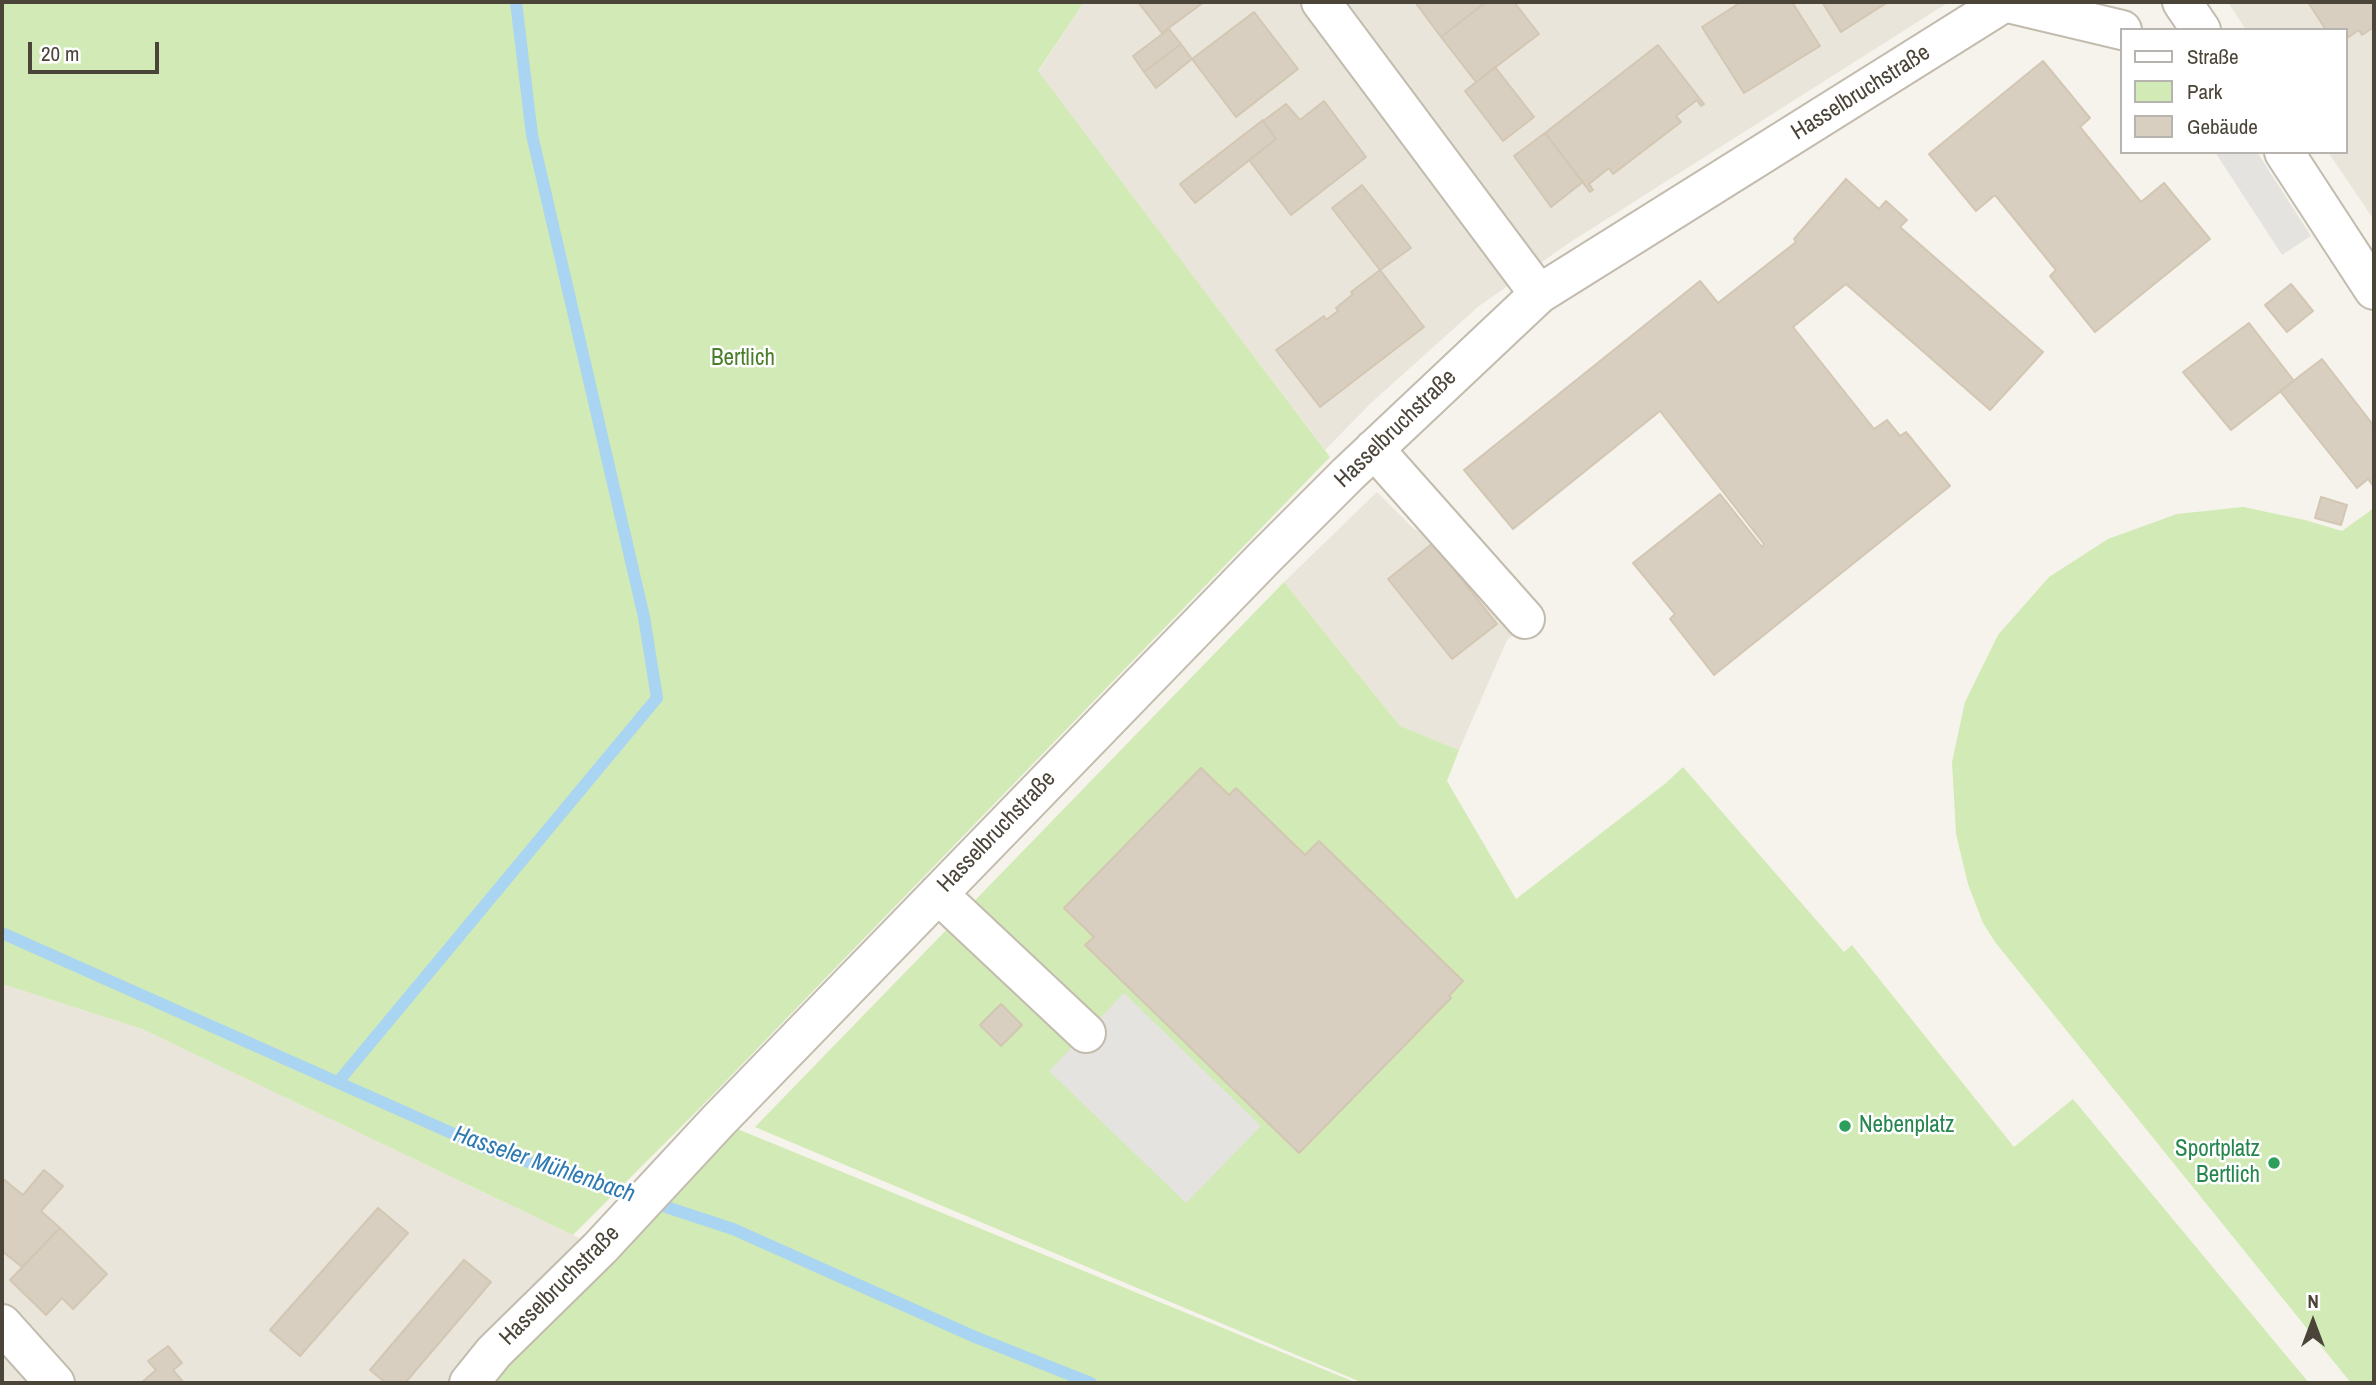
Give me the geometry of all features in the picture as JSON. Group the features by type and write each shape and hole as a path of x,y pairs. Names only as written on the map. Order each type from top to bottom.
{"street":[{"path":"1321,2 1539,294"},
{"name":"Hasselbruchstraße","path":"469,1383 494,1352 600,1248 719,1121 1255,567 1374,449 1539,294 2005,2 2120,30"},
{"path":"2182,2 2200,28"},
{"path":"2285,154 2369,270"},
{"path":"1374,449 1525,619"},
{"path":"938,894 1086,1033"},
{"path":"2,1325 55,1383"}],"shaded area":[{"path":"1084,2 1949,2 1569,243 1479,306 1371,403 1325,450 1038,72"},
{"path":"2228,2 2374,2 2374,220 2329,154 2348,154 2348,28 2245,28"},
{"path":"2216,154 2258,154 2311,236 2282,255"},
{"path":"1377,492 1414,529 1448,545 1517,632 1507,640 1459,750 1400,726 1284,582"},
{"path":"2,984 142,1029 600,1248 474,1383 2,1383"},
{"path":"1124,993 1261,1126 1186,1203 1049,1071"}],"green space":[{"name":"Bertlich","path":"2,2 1084,2 1038,71 1330,457 695,1113 573,1235 142,1029 2,984"},
{"name":"Sportplatz Bertlich","path":"2243,507 2342,531 2374,508 2374,1383 2351,1383 1995,942 1983,923 1968,884 1956,834 1952,762 1965,702 1998,635 2049,577 2108,539 2177,514"},
{"path":"1284,582 1400,726 1459,750 1447,781 1516,899 1683,767 1844,952 1852,945 2014,1147 2073,1099 2309,1383 1363,1383 755,1127"},
{"path":"718,1121 1357,1383 474,1383"}],"building":[{"path":"1138,2 1204,2 1162,33"},
{"path":"1415,2 1486,2 1441,37"},
{"path":"1486,2 1514,2 1539,34 1476,82 1441,37"},
{"path":"1736,2 1792,2 1820,46 1744,93 1702,27 1738,4"},
{"path":"1822,2 1888,2 1841,32"},
{"path":"2308,2 2374,2 2374,27 2362,35 2359,30 2348,38 2348,28 2325,28"},
{"path":"1254,12 1298,69 1236,117 1192,59"},
{"path":"1169,29 1181,44 1144,72 1133,56"},
{"path":"1181,44 1192,59 1156,88 1144,72"},
{"path":"1658,45 1704,104 1701,106 1697,100 1676,116 1681,122 1613,174 1609,168 1589,184 1593,190 1590,192 1545,133"},
{"path":"2043,61 2090,118 2080,127 2141,202 2164,183 2210,239 2095,332 2050,276 2056,270 1995,195 1976,211 1929,154"},
{"path":"1495,67 1534,117 1503,141 1465,91"},
{"path":"1324,101 1366,157 1291,215 1249,160 1276,139 1263,121 1286,104 1300,120"},
{"path":"1263,120 1276,139 1195,203 1180,184"},
{"path":"1545,133 1583,182 1551,207 1514,156"},
{"path":"1846,179 1879,209 1886,201 1907,220 1900,227 2043,352 1990,410 1846,284 1793,327 1874,429 1887,420 1900,436 1906,432 1950,486 1714,675 1670,619 1675,614 1633,563 1720,494 1762,547 1764,544 1660,411 1513,529 1464,470 1700,281 1718,303 1796,242 1794,239"},
{"path":"1362,185 1411,248 1380,270 1332,208"},
{"path":"1380,270 1424,327 1320,407 1276,350 1324,316 1326,320 1338,311 1336,308 1353,294 1351,292"},
{"path":"2291,284 2313,311 2287,332 2265,305"},
{"path":"2249,323 2294,381 2231,430 2183,372"},
{"path":"2322,359 2374,426 2374,487 2368,479 2357,488 2280,391"},
{"path":"2321,497 2347,505 2341,525 2315,518"},
{"path":"1433,543 1497,624 1452,659 1388,579"},
{"path":"1201,768 1229,795 1236,788 1305,855 1319,841 1463,981 1449,996 1451,998 1299,1153 1085,945 1094,937 1064,908"},
{"path":"1001,1004 1022,1025 1001,1046 980,1025"},
{"path":"44,1170 63,1186 41,1211 60,1228 22,1267 2,1251 2,1178 23,1195"},
{"path":"378,1208 408,1233 300,1356 270,1330"},
{"path":"60,1228 107,1274 73,1309 62,1298 46,1315 10,1280"},
{"path":"464,1260 491,1282 405,1383 386,1383 370,1370"},
{"path":"168,1346 182,1363 173,1370 184,1383 141,1383 156,1370 148,1361"}],"waterway":[{"path":"338,1082 657,698 644,617 532,135 516,2"},
{"name":"Hasseler Mühlenbach","path":"2,933 483,1147 733,1229 975,1337 1091,1383"}],"place":[{"name":"Nebenplatz","path":"1845,1126"},
{"name":"Sportplatz Bertlich","path":"2274,1163"}]}
